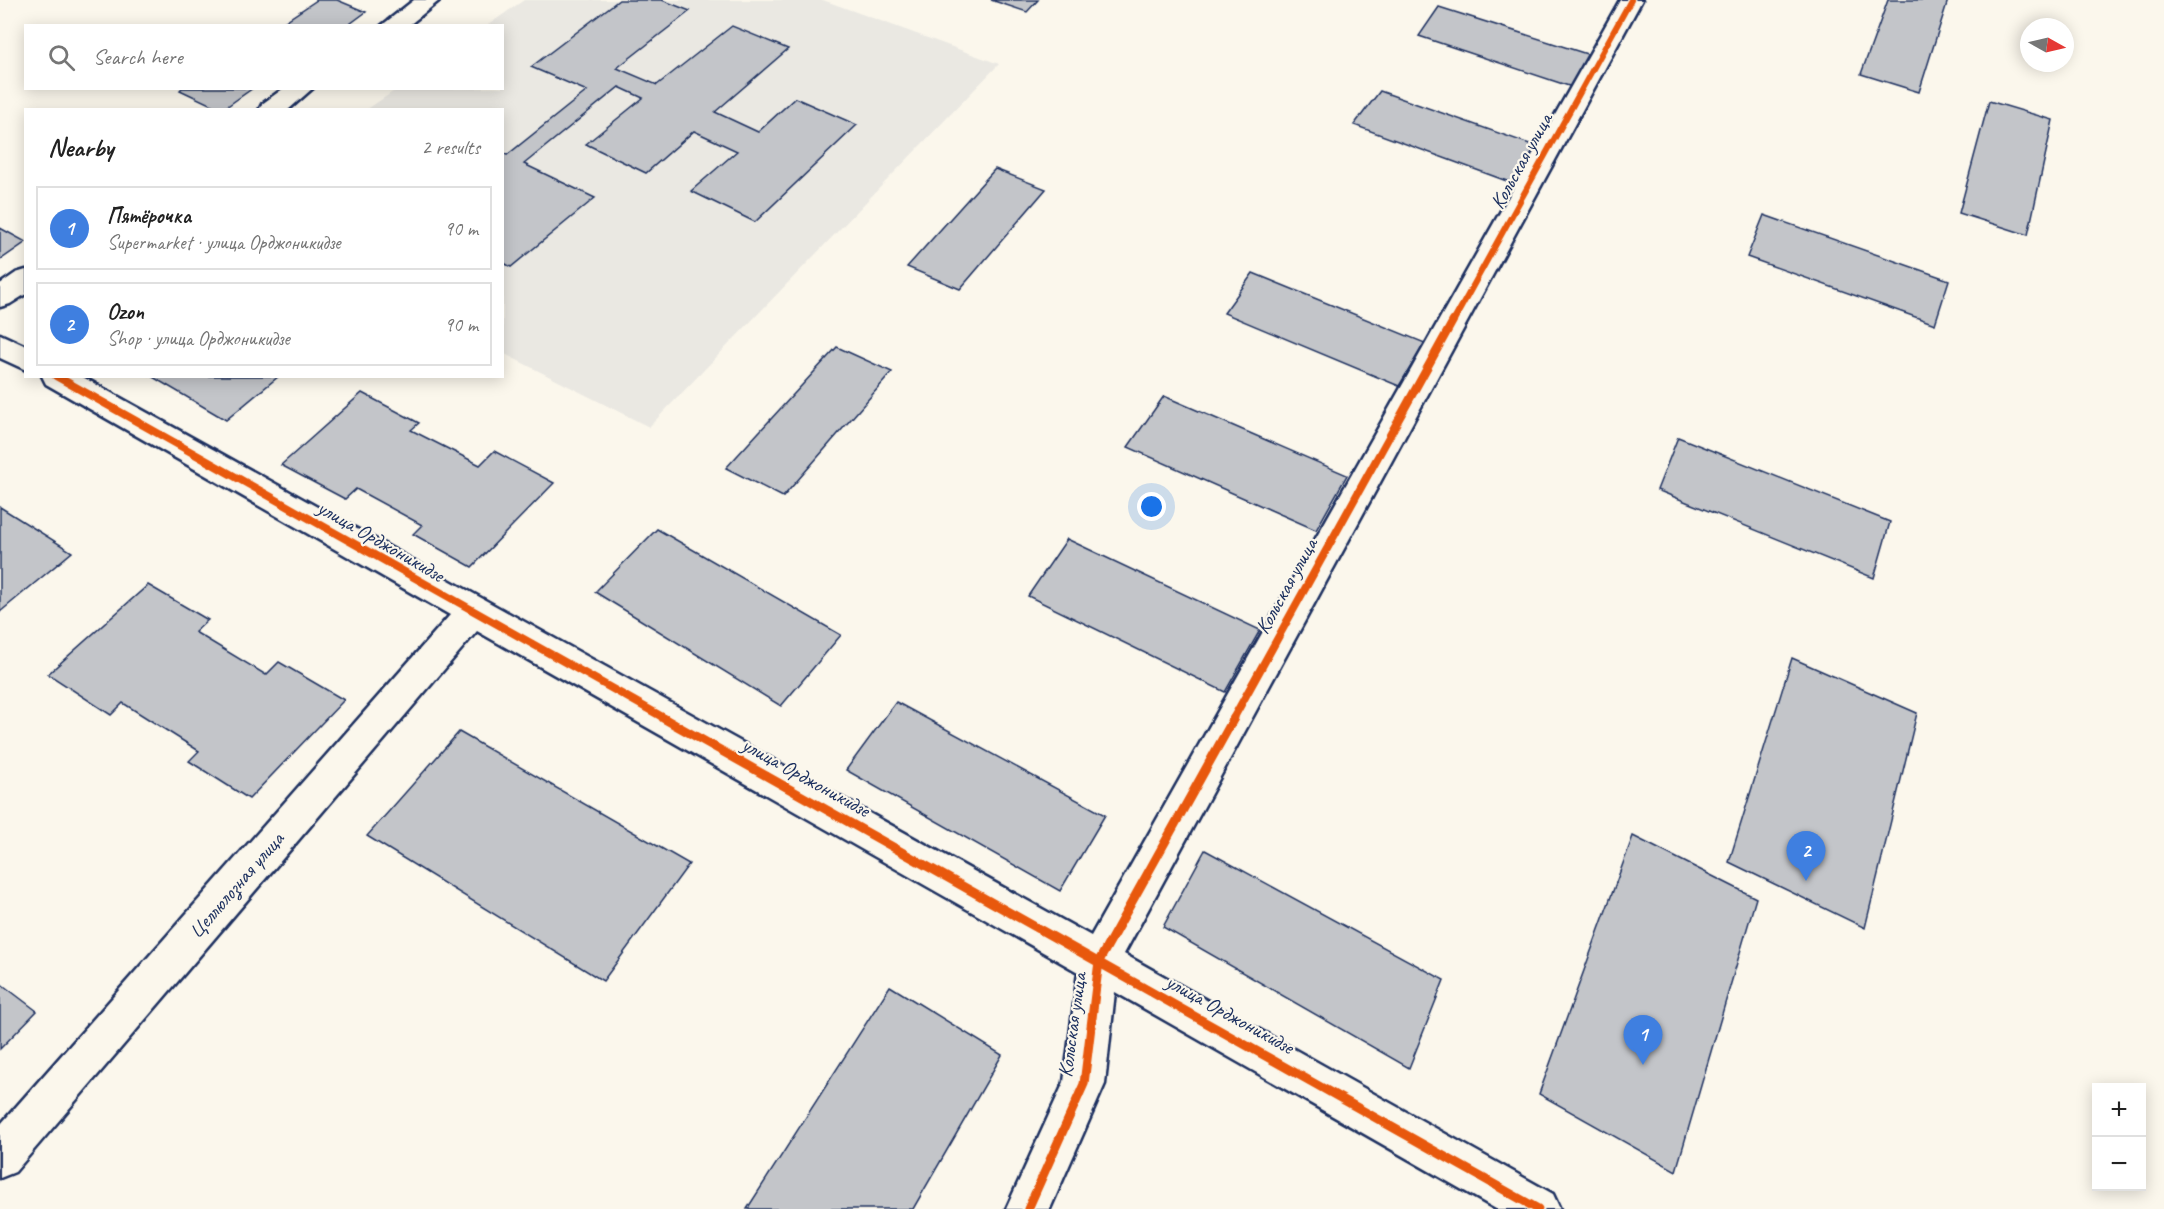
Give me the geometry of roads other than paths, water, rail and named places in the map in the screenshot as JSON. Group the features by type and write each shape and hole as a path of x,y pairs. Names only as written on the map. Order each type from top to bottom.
{"street":[{"path":"395,24 429,0"},
{"name":"Кольская улица","path":"1028,1209 1084,1084 1099,961 1631,0"},
{"path":"274,108 298,90"},
{"path":"0,297 24,281"},
{"path":"0,345 24,358"},
{"name":"улица Орджоникидзе","path":"60,378 472,613 1099,961 1538,1209"},
{"name":"Целлюлозная улица","path":"0,1157 472,613"}],"place":[{"name":"Ozon","path":"1806,881"},
{"name":"Пятёрочка","path":"1643,1065"}]}
